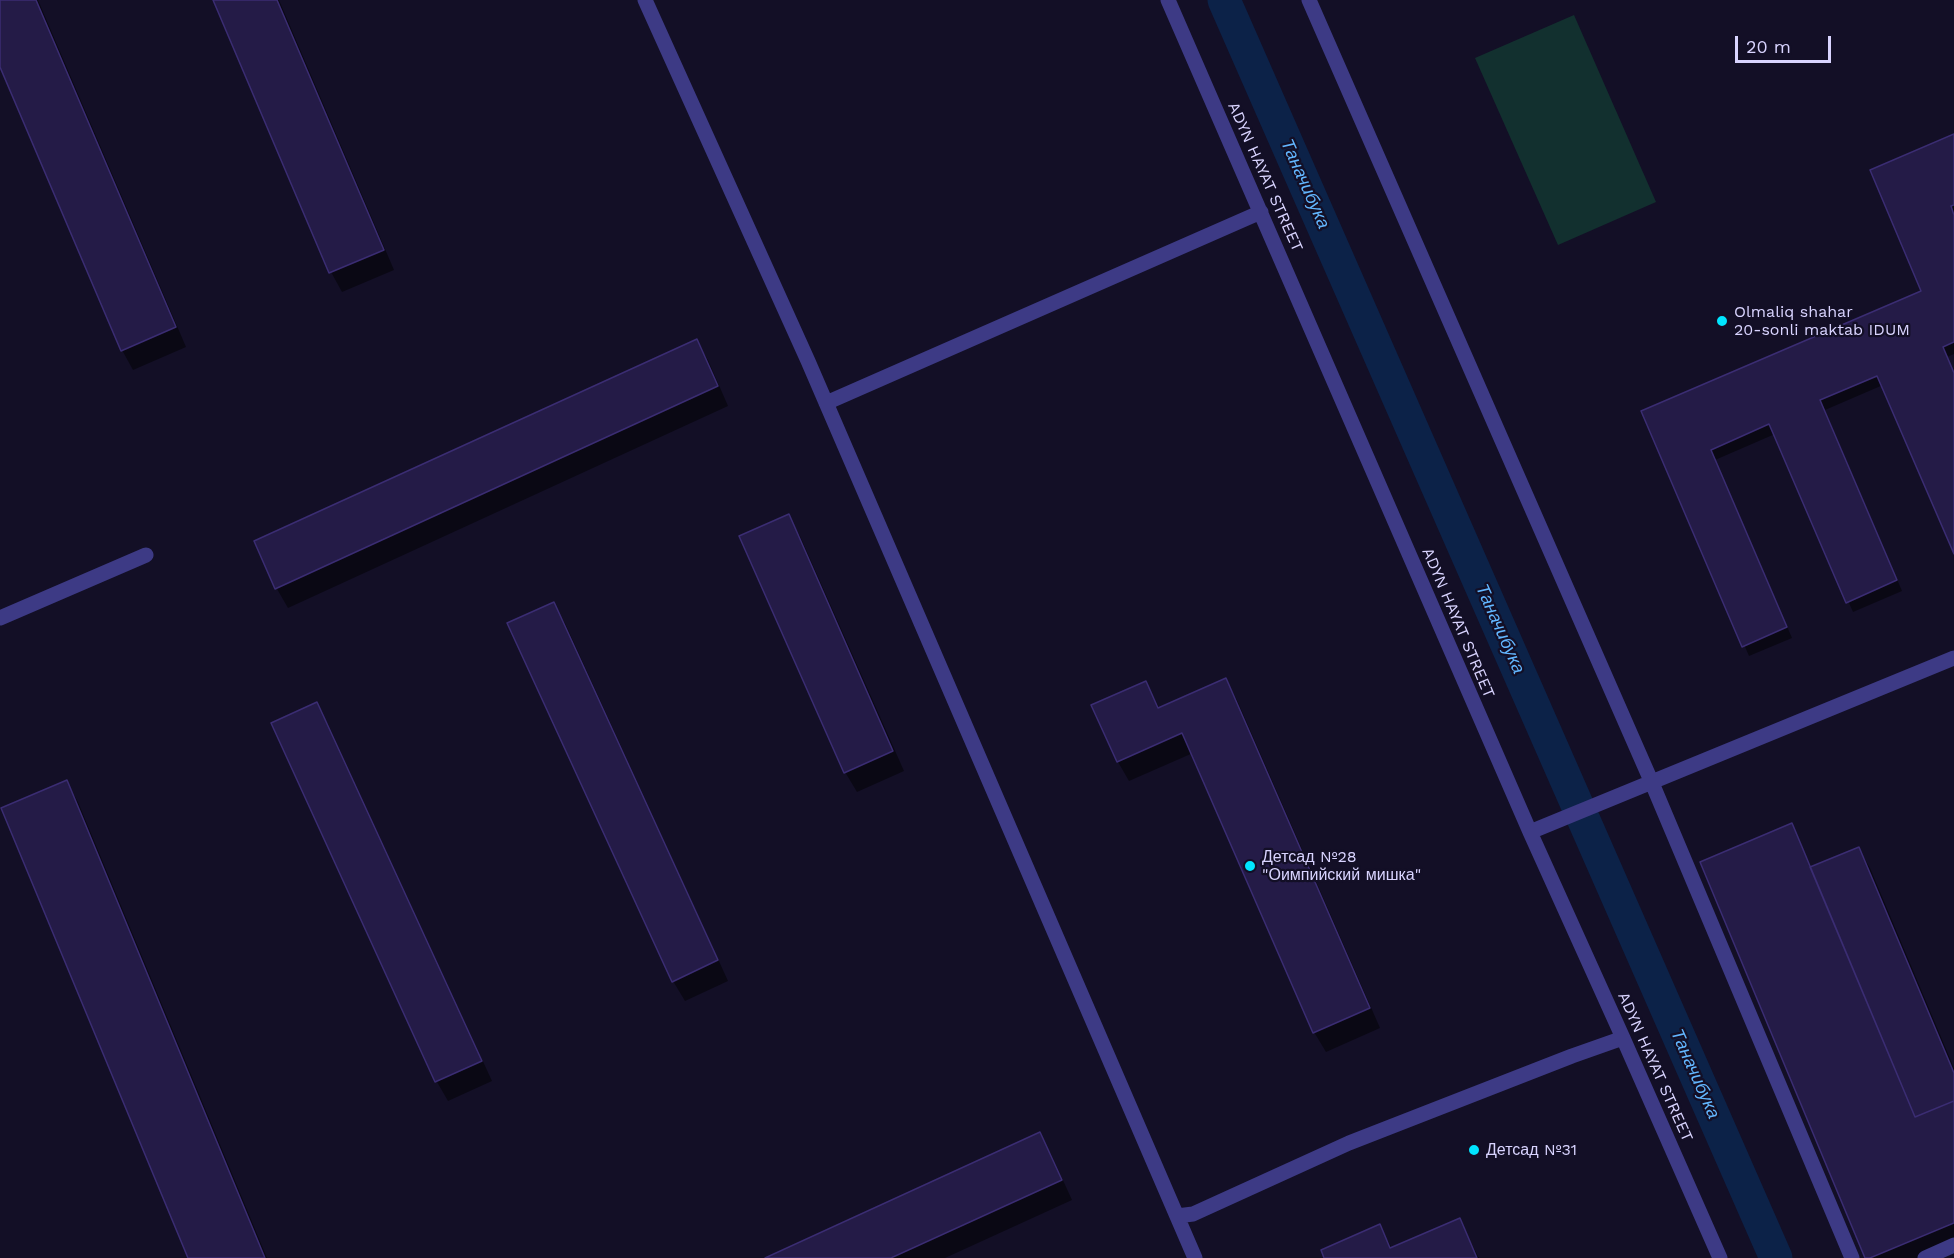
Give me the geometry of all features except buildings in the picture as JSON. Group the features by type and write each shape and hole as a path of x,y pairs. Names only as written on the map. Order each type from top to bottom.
{"street":[{"path":"645,0 826,403 1195,1258"},
{"name":"ADYN HAYAT STREET","path":"1168,0 1530,832 1720,1258"},
{"path":"1309,0 1652,783 1852,1258"},
{"path":"826,403 1261,212"},
{"path":"0,618 146,555"},
{"path":"1530,832 1954,657"},
{"path":"1177,1216 1193,1214 1348,1143 1623,1038"},
{"path":"1925,1258 1954,1245"}],"green space":[{"path":"1574,15 1656,202 1558,245 1475,58"}],"waterway":[{"name":"Таначибука","path":"1224,0 1776,1258"}],"place":[{"name":"Olmaliq shahar 20-sonli maktab IDUM","path":"1722,321"},
{"name":"Детсад №28 \"Оимпийский мишка\"","path":"1250,866"},
{"name":"Детсад №31","path":"1474,1150"}]}
